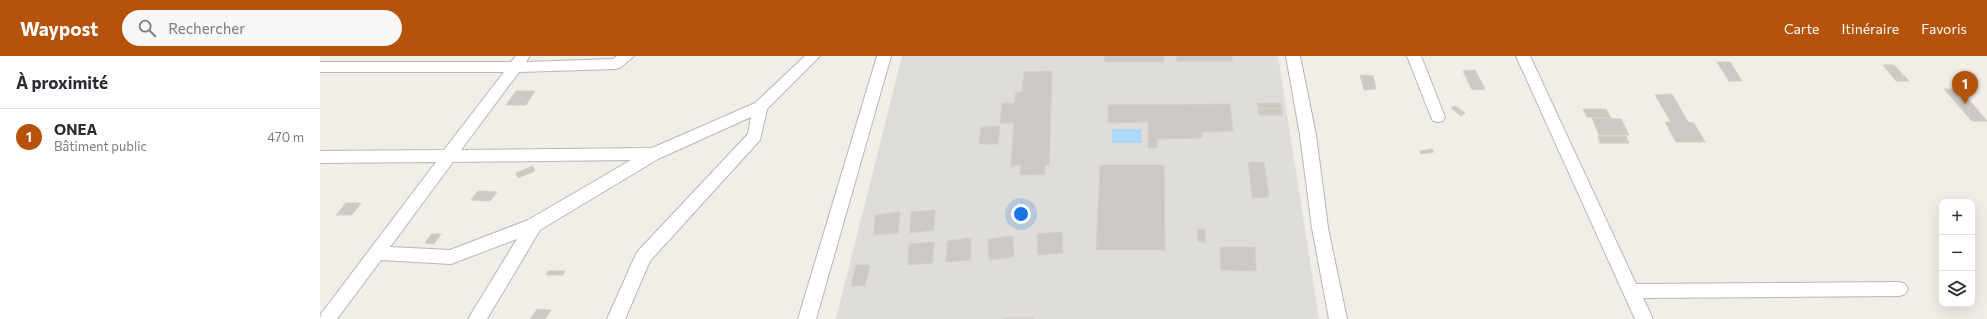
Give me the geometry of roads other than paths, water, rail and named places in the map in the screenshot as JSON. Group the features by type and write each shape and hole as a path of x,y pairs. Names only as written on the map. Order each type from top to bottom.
{"street":[{"path":"320,67 518,62 616,64 626,56"},
{"path":"376,253 451,256 534,225 654,154 760,107 813,56"},
{"path":"807,319 884,56"},
{"path":"1293,56 1308,135 1320,228 1338,319"},
{"path":"1414,56 1438,117"},
{"path":"1523,56 1644,319"},
{"path":"327,319 518,62"},
{"path":"616,319 644,257 755,136 760,107"},
{"path":"320,157 654,154"},
{"path":"477,319 534,225"},
{"path":"1631,291 1899,289"}],"water":[{"path":"1112,129 1141,129 1142,143 1112,143"}],"place":[{"name":"ONEA","path":"1965,104"}]}
